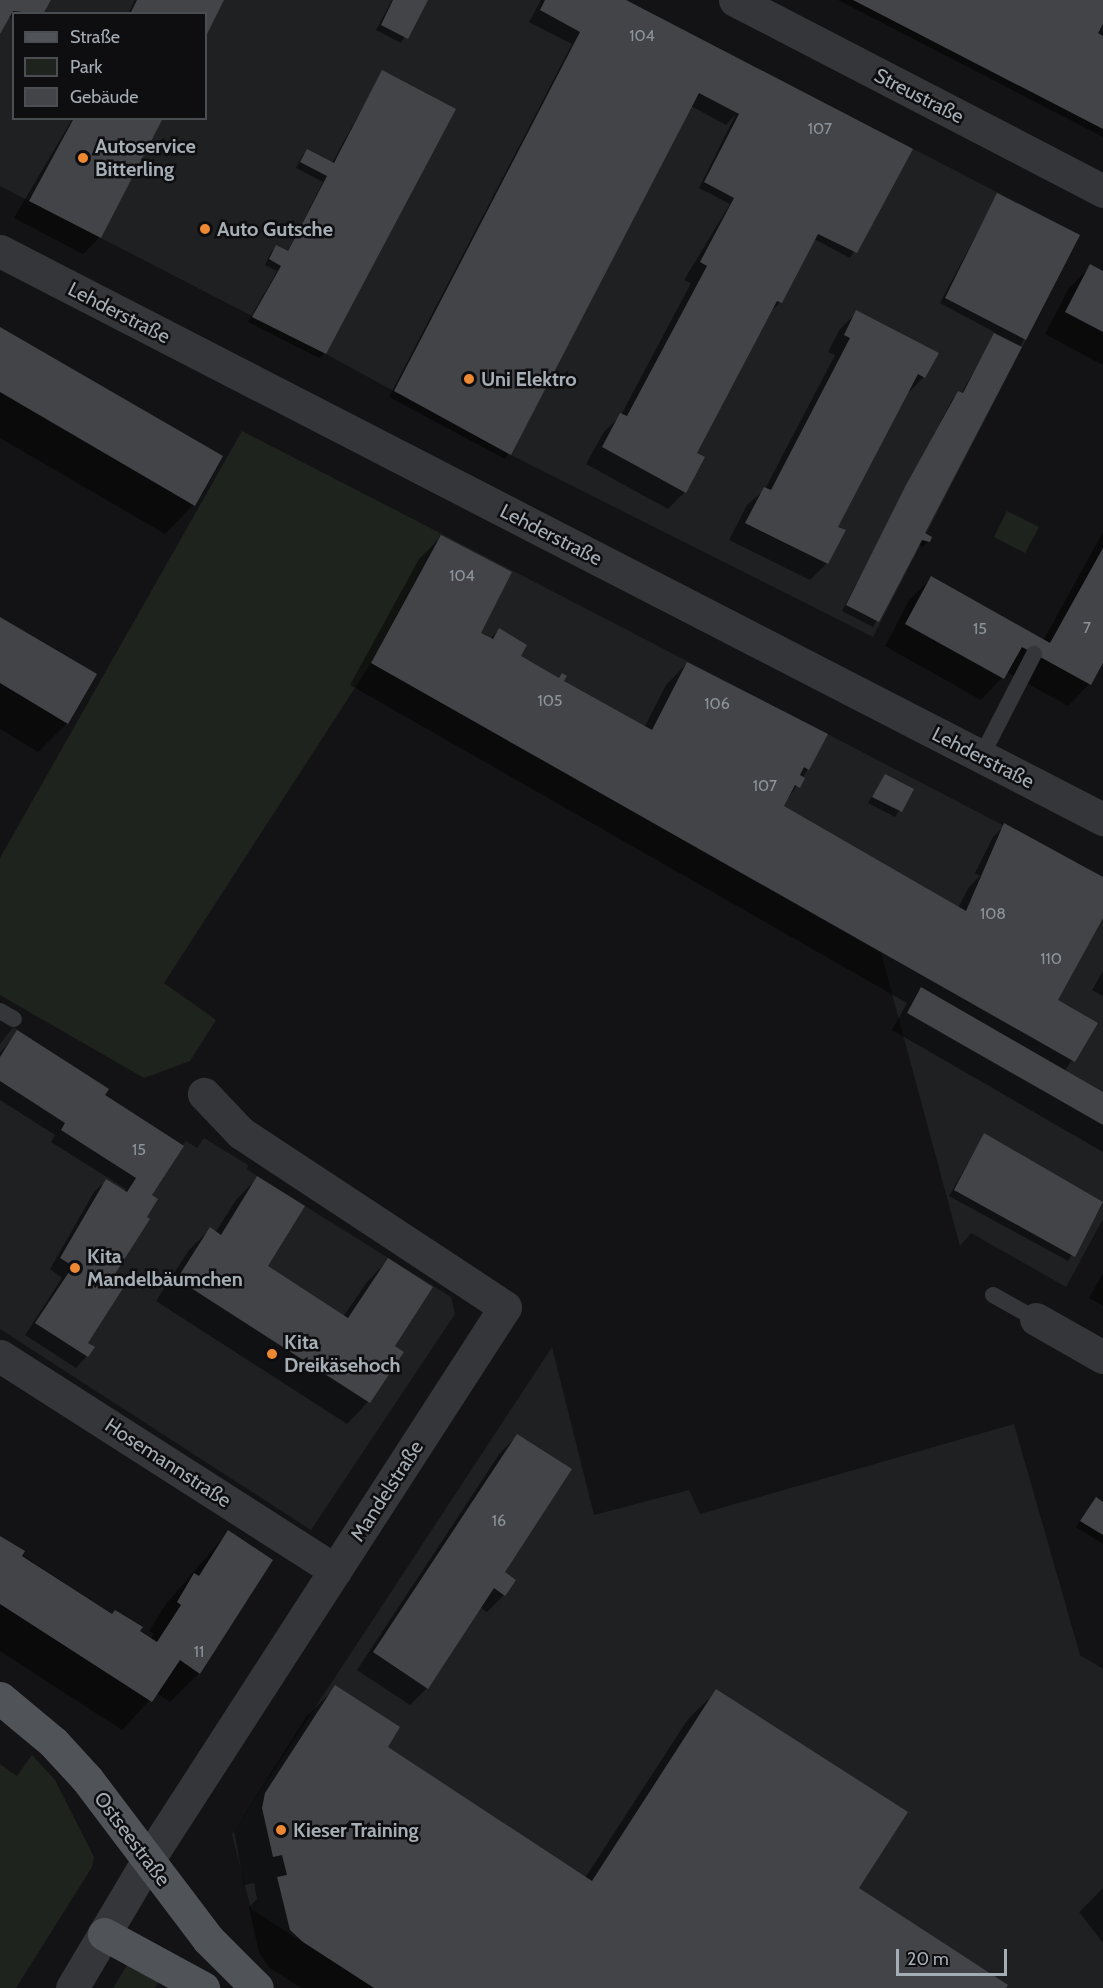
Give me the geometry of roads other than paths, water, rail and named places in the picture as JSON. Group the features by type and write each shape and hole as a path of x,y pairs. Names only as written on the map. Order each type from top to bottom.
{"main road":[{"name":"Ostseestraße","path":"0,1698 53,1742 87,1779 208,1939 257,1988"},
{"path":"104,1934 203,1988"}],"street":[{"name":"Streustraße","path":"735,0 1103,191"},
{"name":"Lehderstraße","path":"0,251 1103,819"},
{"name":"Mandelstraße","path":"72,1988 148,1860 505,1307 242,1133 204,1094"},
{"path":"1036,1319 1103,1357"},
{"name":"Hosemannstraße","path":"0,1356 335,1570"}],"lane":[{"path":"981,757 1034,654"},
{"path":"993,1294 1036,1319"}],"place":[{"name":"Autoservice Bitterling","path":"83,158"},
{"name":"Auto Gutsche","path":"205,229"},
{"name":"Uni Elektro","path":"469,379"},
{"name":"Kita Mandelbäumchen","path":"75,1268"},
{"name":"Kita Dreikäsehoch","path":"272,1354"},
{"name":"Kieser Training","path":"281,1830"}]}
